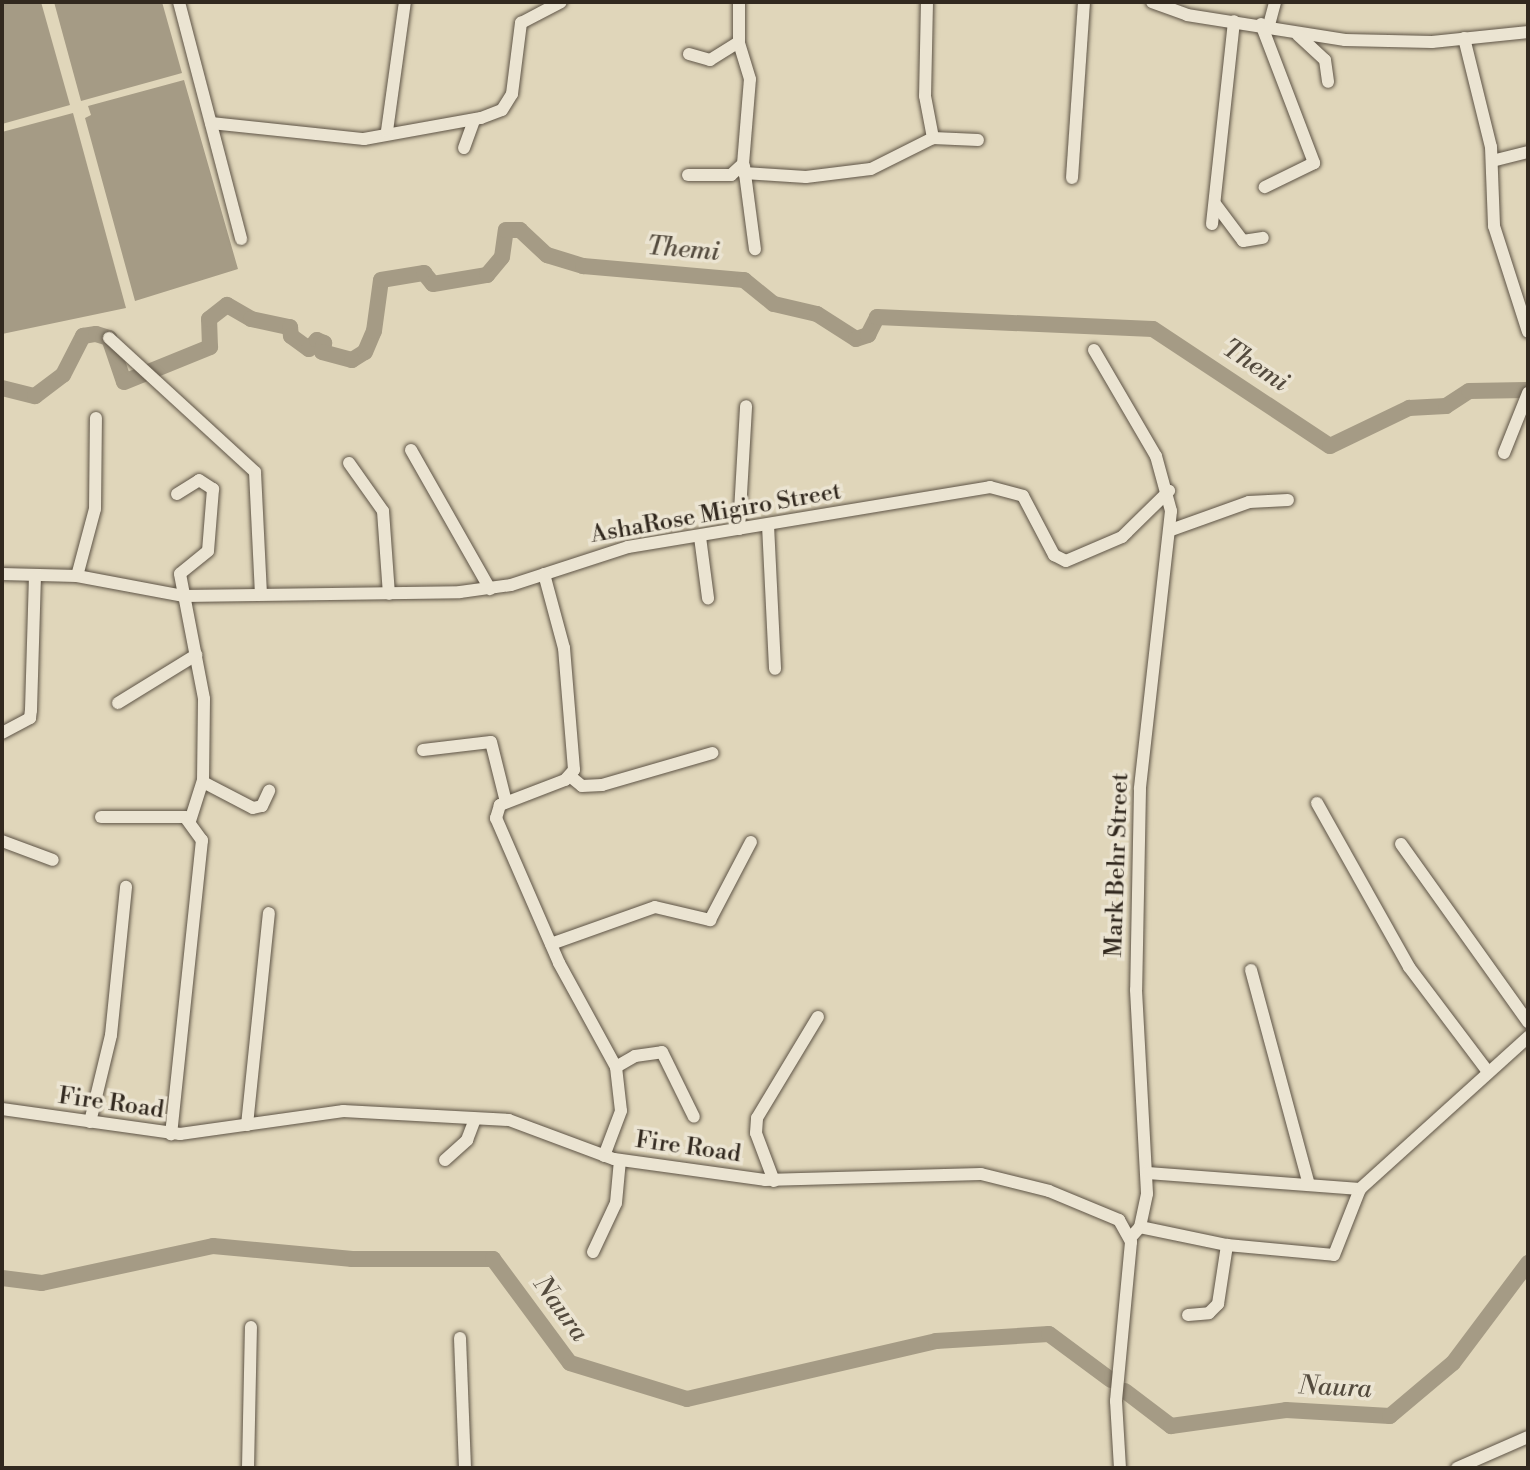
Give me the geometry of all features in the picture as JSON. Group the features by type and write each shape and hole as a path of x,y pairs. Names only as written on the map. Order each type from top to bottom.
{"street":[{"path":"178,2 241,239"},
{"path":"387,131 405,2"},
{"path":"211,123 318,138 364,139 387,131 474,120 508,104 521,23 561,2"},
{"path":"739,2 739,42 750,79 744,168 755,249"},
{"path":"927,2 925,96 933,138"},
{"path":"1072,178 1084,2"},
{"path":"1152,2 1187,15 1267,22 1295,33 1317,49 1328,82"},
{"path":"1265,187 1314,163 1267,22 1267,2"},
{"path":"1267,22 1275,2"},
{"path":"1212,224 1234,21"},
{"path":"1295,33 1372,42 1528,32"},
{"path":"1464,38 1492,161 1494,226 1528,332"},
{"path":"689,54 710,60 739,42"},
{"path":"464,148 474,120"},
{"path":"688,175 731,175 744,168 806,177 872,169 933,138 978,140"},
{"path":"1492,161 1528,152"},
{"path":"1216,205 1243,241 1263,238"},
{"path":"109,338 255,472 261,594"},
{"name":"Mark Behr Street","path":"1094,350 1156,456 1169,491 1171,530 1155,614 1140,789 1136,990 1147,1173 1140,1227"},
{"path":"1504,453 1528,393"},
{"path":"739,529 746,406"},
{"path":"77,576 95,509 96,418"},
{"path":"411,450 490,589"},
{"path":"349,463 383,512 388,594"},
{"path":"177,494 190,482 207,481 214,504 208,551 180,573 207,727 203,780 190,821"},
{"name":"AshaRose Migiro Street","path":"2,574 77,576 184,596 388,594 490,589 628,547 700,537 956,491 1010,489 1023,496 1054,555 1066,561 1122,537 1169,491"},
{"path":"1171,530 1250,502 1289,500"},
{"path":"768,525 775,669"},
{"path":"700,537 708,598"},
{"path":"544,574 570,693 571,777"},
{"path":"2,733 30,718 32,710 35,576"},
{"path":"118,703 196,655"},
{"path":"423,750 491,742 506,802"},
{"path":"571,777 582,786 602,785 712,753"},
{"path":"571,777 506,802 497,810 498,827 551,944 616,1068 621,1111 604,1156"},
{"path":"203,780 209,790 253,808 262,806 269,791"},
{"path":"1317,803 1409,967 1488,1072"},
{"path":"102,817 173,815 190,821 202,840 171,1134"},
{"path":"2,841 53,860"},
{"path":"551,944 655,907 711,919 751,842"},
{"path":"1401,844 1528,1021"},
{"path":"90,1122 111,1035 126,887"},
{"path":"247,1125 269,913"},
{"path":"1251,970 1308,1181"},
{"path":"774,1181 756,1133 757,1118 818,1017"},
{"path":"1120,1468 1116,1401 1130,1238 1140,1227 1227,1245 1334,1255 1360,1189 1528,1037"},
{"path":"616,1068 635,1056 662,1052 694,1117"},
{"name":"Fire Road","path":"2,1109 171,1134 343,1111 475,1119 528,1123 604,1156 620,1160 774,1181 995,1176 1107,1214 1130,1238"},
{"path":"445,1160 467,1140 475,1119"},
{"path":"593,1252 616,1203 620,1160"},
{"path":"1147,1173 1308,1181 1360,1189"},
{"path":"1188,1315 1209,1313 1218,1304 1227,1245"},
{"path":"248,1468 251,1327"},
{"path":"460,1338 465,1468"},
{"path":"1457,1468 1528,1437"}],"shaded area":[{"path":"2,2 41,2 70,105 2,124"},
{"path":"54,2 162,2 182,73 81,101"},
{"path":"184,80 238,269 135,301 85,118 91,115 88,106"},
{"path":"73,113 126,308 2,334 2,132"}],"waterway":[{"name":"Themi","path":"2,388 35,396 63,375 83,336 96,334 109,338 124,382 210,347 209,319 227,305 251,319 290,327 291,336 309,349 317,340 324,343 322,352 352,360 365,352 374,331 381,280 424,273 433,284 487,275 502,257 506,230 520,230 547,255 583,266 744,280 774,304 817,314 856,339 868,335 877,317 1153,329 1330,446 1409,408 1446,406 1469,391 1528,390"},
{"name":"Naura","path":"2,1278 42,1283 213,1246 352,1259 493,1259 570,1363 687,1399 936,1341 1049,1334 1111,1380"},
{"name":"Naura","path":"1125,1391 1171,1426 1286,1410 1390,1416 1453,1363 1528,1263"}]}
